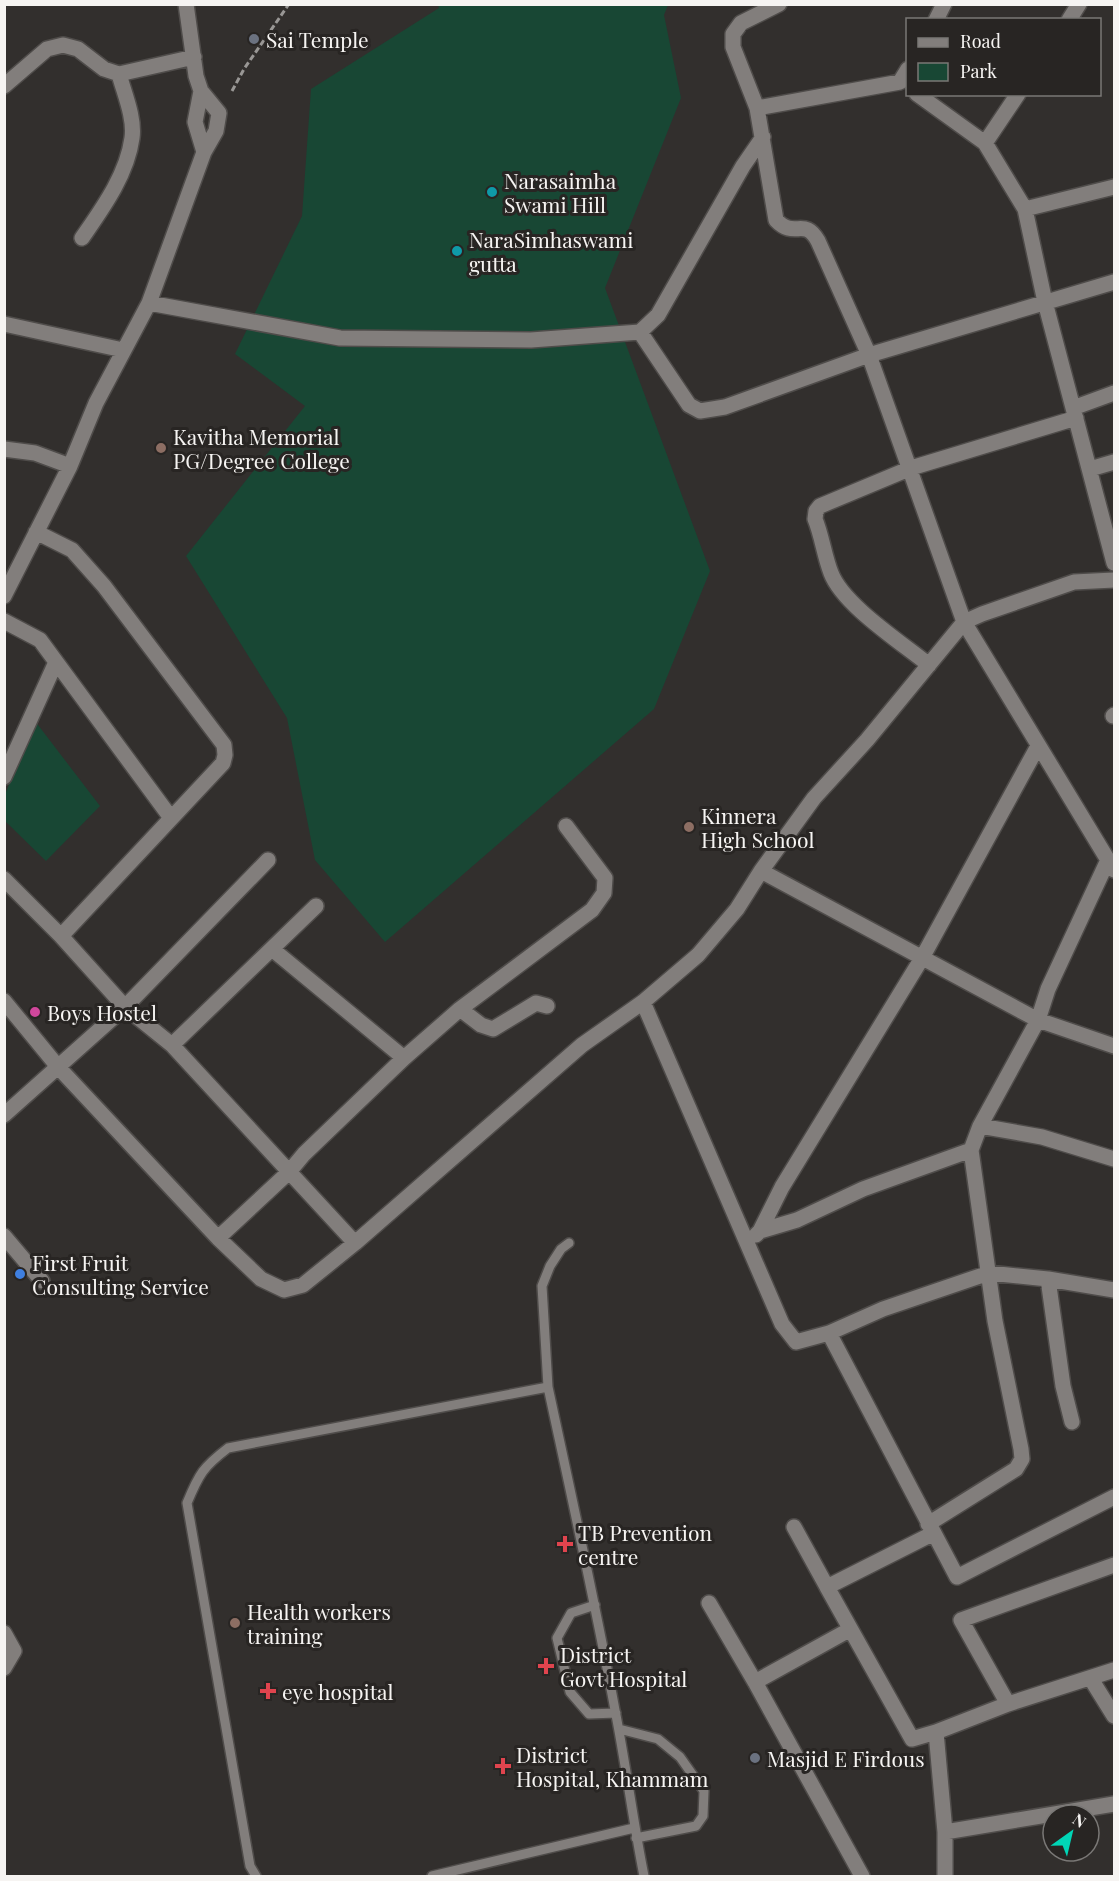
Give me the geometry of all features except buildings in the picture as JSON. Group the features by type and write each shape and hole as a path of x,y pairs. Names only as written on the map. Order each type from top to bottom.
{"street":[{"path":"186,4 201,91 195,122 204,152"},
{"path":"779,4 741,23 733,34 733,47 757,108 776,220 788,229 806,228 813,232 869,354 964,622 1111,865 1048,989 1038,1020 980,1126 971,1150 995,1321 1017,1419 1022,1459 1016,1469 931,1528 827,1587"},
{"path":"937,18 944,4"},
{"path":"1070,18 1079,4"},
{"path":"4,86 47,50 63,45 78,49 104,69 119,74 194,57"},
{"path":"82,238 106,203 124,165 132,137 131,118 119,74"},
{"path":"757,108 905,79"},
{"path":"4,596 70,466 96,403 149,303 204,152 216,131 219,113 201,91"},
{"path":"920,96 985,143 1025,209 1045,302 1114,563"},
{"path":"985,143 1017,96"},
{"path":"149,303 340,338 531,340 640,333 658,315 743,166 763,136"},
{"path":"1025,209 1114,187"},
{"path":"640,333 688,405 700,411 725,407 869,354 1114,282"},
{"path":"4,324 123,350"},
{"path":"929,664 858,609 845,594 831,574 815,519 816,511 820,506 911,468 1075,413 1114,393"},
{"path":"4,449 35,453 70,466"},
{"path":"1090,469 1114,462"},
{"path":"36,532 72,550 104,586 224,745 225,755 223,764 61,936"},
{"path":"4,1001 59,1068 218,1238 261,1279 284,1290 303,1285 356,1243 582,1045 643,1002 698,955 737,909 761,871 814,798 867,740 964,622 1074,582 1114,580"},
{"path":"4,621 40,640 171,818"},
{"path":"4,777 56,662"},
{"path":"747,1242 760,1231 782,1187 922,958 1038,746"},
{"path":"218,1238 289,1172 304,1154 404,1058 460,1009 592,910 604,893 605,878 566,826"},
{"path":"4,1115 125,1007 268,860"},
{"path":"761,871 1038,1020 1114,1046"},
{"path":"4,879 61,936 125,1007 172,1046 356,1243"},
{"path":"172,1046 316,906"},
{"path":"272,949 404,1058"},
{"path":"643,1002 782,1324 796,1342 829,1333 883,1309 989,1273 1048,1279 1114,1290"},
{"path":"460,1009 481,1025 493,1029 536,1003 547,1006"},
{"path":"980,1126 1042,1137 1114,1158"},
{"path":"760,1231 796,1220 863,1189 971,1150"},
{"path":"4,1236 42,1281"},
{"path":"1048,1279 1063,1386 1072,1422"},
{"path":"829,1333 957,1577 1114,1497"},
{"path":"794,1527 849,1630 912,1739 1008,1704 1114,1670"},
{"path":"1008,1704 961,1620 1114,1565"},
{"path":"709,1603 862,1876"},
{"path":"755,1682 849,1630"},
{"path":"4,1633 14,1651 4,1668"},
{"path":"1091,1679 1114,1716"},
{"path":"936,1732 945,1832 945,1876"},
{"path":"945,1832 1114,1804"}],"lane":[{"path":"569,1243 561,1249 549,1266 542,1286 548,1387 595,1605 644,1876"},
{"path":"256,1876 250,1866 186,1503 196,1480 207,1464 228,1448 548,1387"},
{"path":"595,1605 571,1613 557,1638 570,1692 589,1714 616,1713"},
{"path":"619,1729 658,1739 680,1757 704,1791 703,1816 696,1826 636,1838"},
{"path":"432,1876 634,1828"}],"path":[{"path":"232,91 244,69 289,4"}],"green space":[{"path":"438,5 668,5 664,15 681,98 605,288 710,571 654,709 385,942 315,860 287,718 186,556 305,406 235,354 302,216 311,89 439,8"},
{"path":"35,721 100,806 46,861 5,821 4,797"}],"place":[{"name":"Sai Temple","path":"254,39"},
{"name":"Narasaimha Swami Hill","path":"492,192"},
{"name":"NaraSimhaswami gutta","path":"457,251"},
{"name":"Kavitha Memorial PG/Degree College","path":"161,448"},
{"name":"Kinnera High School","path":"689,827"},
{"name":"Boys Hostel","path":"35,1012"},
{"name":"First Fruit Consulting Service","path":"20,1274"},
{"name":"TB Prevention centre","path":"565,1544"},
{"name":"Health workers training","path":"235,1623"},
{"name":"District Govt Hospital","path":"546,1666"},
{"name":"eye hospital","path":"268,1691"},
{"name":"Masjid E Firdous","path":"755,1758"},
{"name":"District Hospital, Khammam","path":"503,1766"}]}
